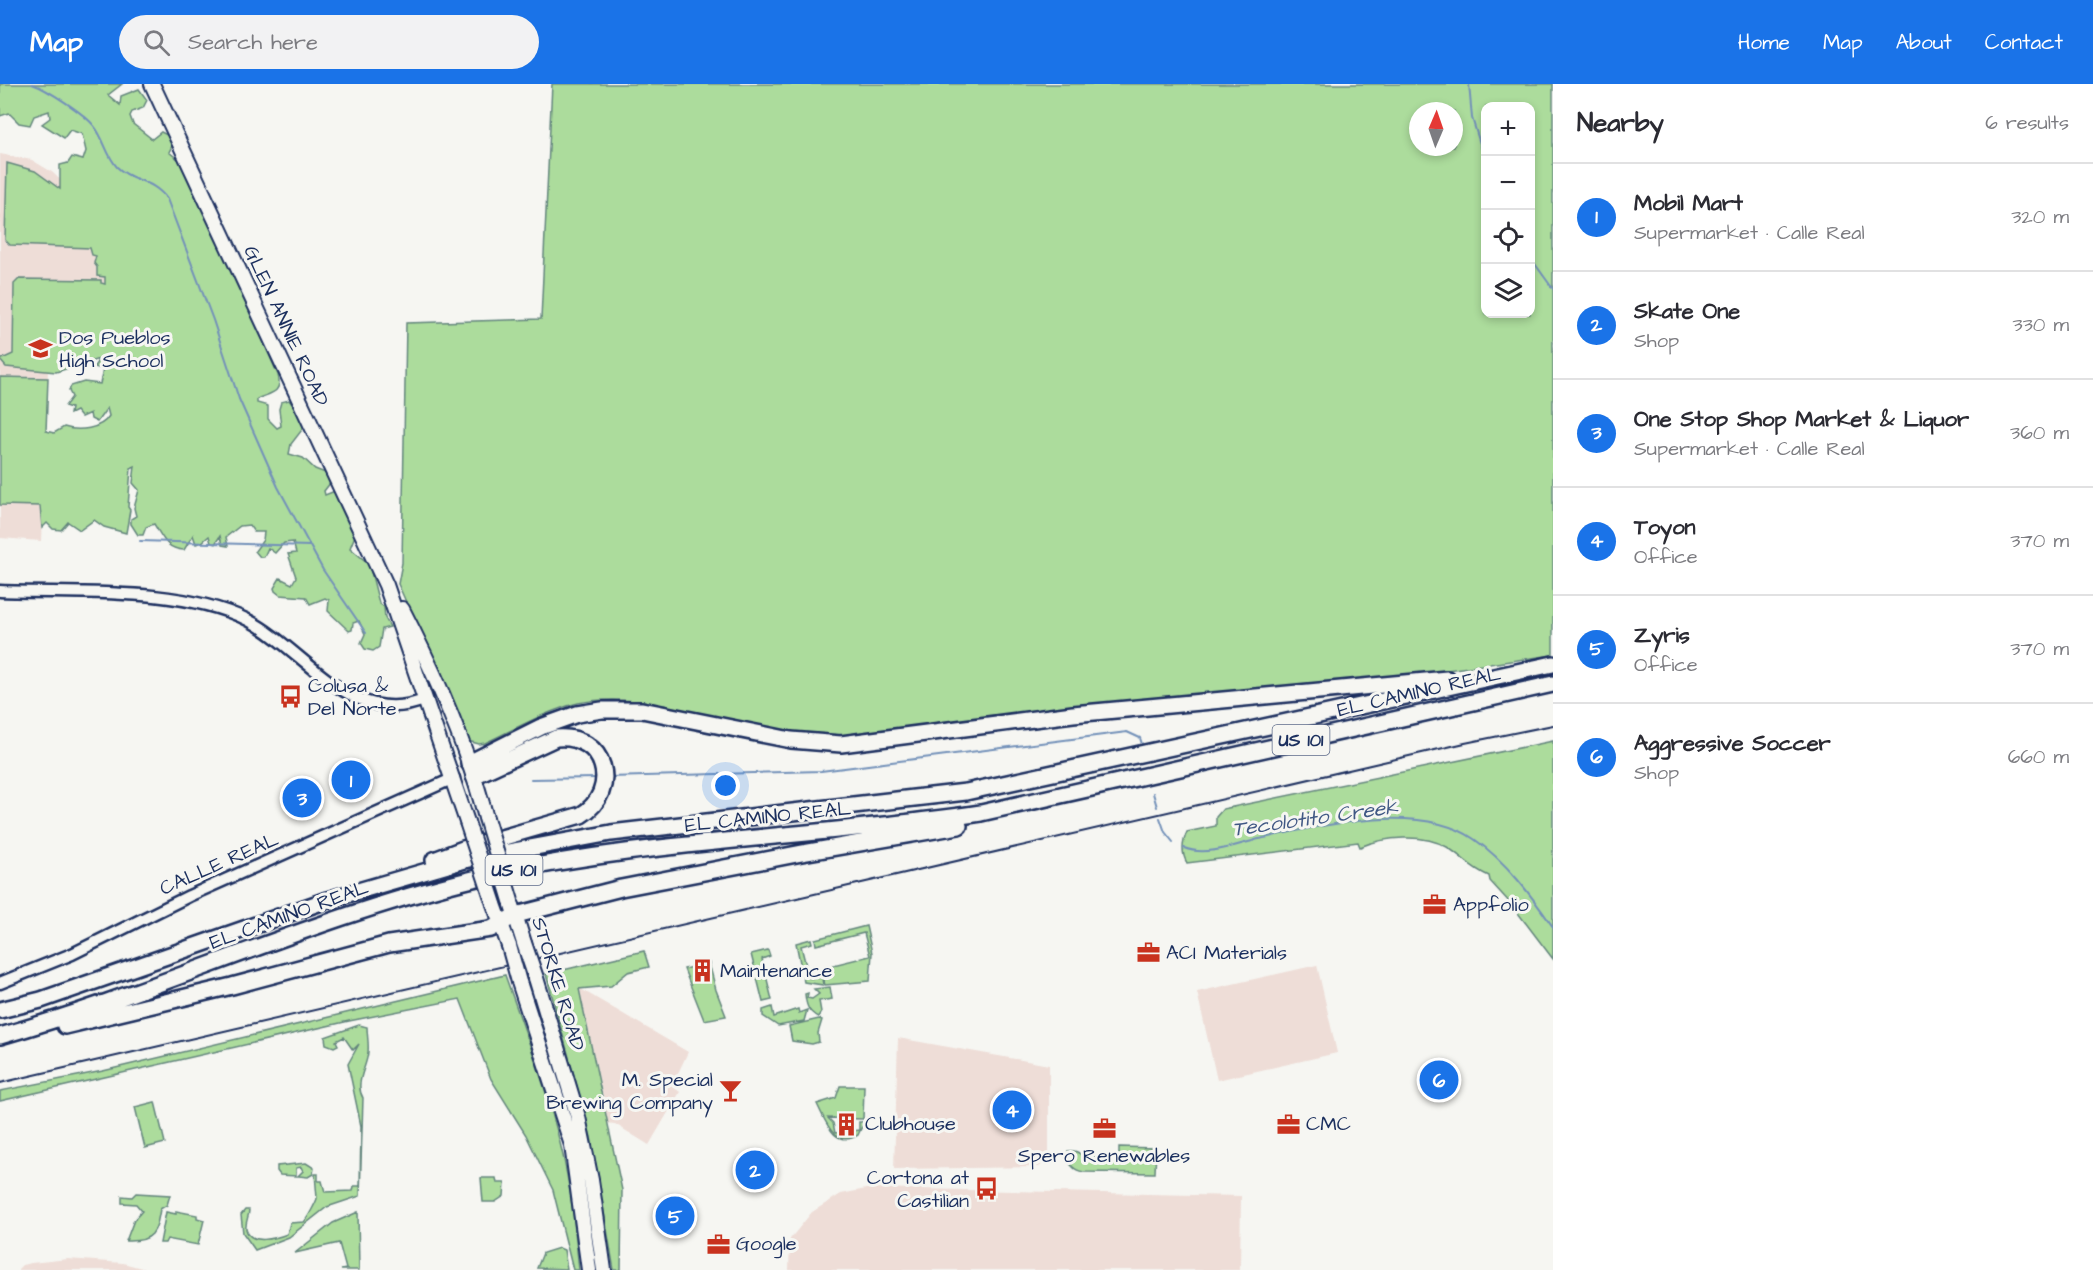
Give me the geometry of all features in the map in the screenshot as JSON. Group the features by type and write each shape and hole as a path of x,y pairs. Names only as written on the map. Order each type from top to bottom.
{"highway":[{"name":"EL CAMINO REAL","path":"0,1010 41,1000 327,900 422,871 555,842 611,833 966,792 1243,734 1553,664"},
{"path":"472,770 541,727 577,714 602,710 642,710 764,736 841,744 1084,713 1515,671"},
{"name":"EL CAMINO REAL","path":"0,1037 182,977 330,921 472,879 576,859 896,826 1049,799 1553,684"},
{"path":"327,900 463,849 581,815 592,808 602,788 602,766 593,749 584,741 570,736 556,738 472,770"},
{"path":"0,1037 49,1030 232,986 389,944 491,929 501,925 513,908 1022,813 1049,799"}],"main road":[{"name":"GLEN ANNIE ROAD","path":"152,84 386,585 454,778 494,904"},
{"name":"GLEN ANNIE ROAD","path":"386,585 399,603 425,656 472,770 486,818"},
{"path":"454,778 472,770"},
{"name":"STORKE ROAD","path":"486,818 578,1117 591,1180 604,1270"},
{"name":"STORKE ROAD","path":"494,904 572,1145 590,1270"}],"street":[{"path":"0,591 147,596 202,604 260,627 330,683 366,701 403,707 426,699"},
{"name":"CALLE REAL","path":"0,983 72,954 189,896 454,778"}],"shaded area":[{"name":"Dos Pueblos High School","path":"0,154 32,160 52,172 77,196 106,280 93,339 48,371 41,541 0,538"},
{"path":"1317,965 1337,1053 1217,1080 1197,992"},
{"path":"579,988 688,1052 672,1086 680,1092 649,1145 615,1124 604,1123 603,1097"},
{"path":"898,1038 1049,1065 1049,1158 1039,1167 894,1169"},
{"path":"871,1188 1241,1196 1240,1270 789,1270 790,1239 812,1212 841,1194"},
{"path":"68,1259 123,1263 149,1270 17,1270 22,1265 31,1263"}],"green space":[{"path":"0,84 122,84 108,95 120,105 121,96 139,89 147,100 143,108 132,112 130,116 133,124 152,139 161,132 169,136 173,144 169,152 179,160 210,219 278,375 277,389 257,399 257,403 268,406 268,419 277,428 281,426 279,409 281,402 289,400 295,408 298,408 305,426 291,444 289,454 303,458 315,469 328,474 331,482 324,491 325,495 335,491 356,533 350,548 369,564 379,603 384,607 385,618 390,627 382,629 379,647 373,651 365,649 361,643 365,634 359,621 353,623 352,630 349,631 328,611 329,600 325,598 310,604 306,597 280,595 275,591 274,588 280,578 292,584 296,577 288,554 296,553 293,542 284,543 275,553 268,548 264,557 260,557 255,551 263,540 264,532 254,532 249,525 240,526 226,537 228,546 222,545 220,536 215,544 211,543 209,536 196,544 193,535 184,550 169,545 154,524 146,527 143,535 138,535 131,524 131,519 136,516 134,508 139,490 133,483 135,466 131,468 128,507 130,510 126,533 104,527 94,520 80,530 68,522 61,530 53,529 47,523 42,528 40,506 0,505 0,377 48,378 46,431 54,433 64,427 76,429 95,427 109,416 107,408 97,422 91,419 90,413 81,417 76,411 70,414 71,408 65,406 72,397 69,391 71,386 84,382 100,384 103,369 94,367 99,359 56,372 6,367 0,360 13,354 14,284 19,279 101,280 101,283 105,284 105,277 97,276 97,267 94,263 96,256 92,255 90,248 10,245 5,240 7,163 35,171 60,189 60,165 68,163 72,157 83,160 86,151 82,134 70,130 64,138 42,124 50,118 49,111 34,116 30,125 19,123 9,113 0,116"},
{"path":"552,84 1553,84 1553,655 1405,676 868,737 794,736 660,704 605,700 578,703 554,711 485,743 468,741 398,584 402,563 406,323 541,319"},
{"path":"1553,741 1553,959 1512,905 1490,881 1489,876 1447,847 1427,840 1392,839 1360,847 1358,842 1187,863 1183,852 1187,832 1216,826 1216,817 1223,809"},
{"path":"866,926 872,953 870,981 825,985 821,972 823,985 804,982 796,943 811,939 812,943 801,946 809,978 819,978 817,969 870,956 864,933 816,945 815,939"},
{"path":"768,950 770,956 762,959 772,1000 763,1002 751,954"},
{"path":"644,951 649,967 628,972 611,986 579,989 622,1190 621,1270 614,1270 591,1137 546,974"},
{"path":"709,963 726,1016 704,1020 684,969"},
{"path":"505,975 542,1082 561,1147 570,1193 579,1270 573,1270 553,1190 526,1135 491,1079 460,999 349,1021 0,1101 0,1091 103,1071"},
{"path":"830,987 832,999 819,1001 821,1012 818,1017 808,1008 805,994 808,993 807,998 812,999 819,994 814,989"},
{"path":"772,1007 774,1017 798,1009 799,1013 807,1010 804,1021 778,1026 763,1016 763,1010"},
{"path":"822,1020 818,1033 819,1042 812,1044 792,1041 789,1026"},
{"path":"359,1025 367,1027 368,1046 360,1087 363,1098 360,1196 327,1207 289,1237 255,1250 243,1233 241,1215 245,1210 249,1210 246,1226 248,1234 253,1238 271,1239 287,1234 290,1223 304,1222 317,1198 315,1174 318,1174 318,1181 322,1181 325,1192 353,1191 354,1186 360,1186 361,1126 348,1064 359,1044 353,1050 344,1037 336,1041 338,1045 334,1047 326,1044 325,1037"},
{"path":"840,1086 864,1086 863,1119 828,1118 833,1123 835,1133 859,1130 859,1122 864,1122 858,1135 843,1139 832,1132 817,1104 836,1098"},
{"path":"155,1102 165,1143 145,1148 135,1107"},
{"path":"1119,1147 1156,1148 1155,1173 1084,1172 1074,1168 1069,1159 1068,1151 1079,1153 1086,1163 1095,1156 1115,1157 1119,1154"},
{"path":"306,1163 314,1168 313,1174 308,1177 298,1176 303,1171 301,1167 296,1168 296,1176 280,1175 277,1171 277,1166"},
{"path":"481,1178 496,1178 497,1183 505,1183 504,1196 495,1202 483,1202"},
{"path":"136,1193 170,1195 167,1205 160,1209 152,1234 143,1240 126,1241 134,1220 142,1211 136,1204 122,1203 122,1196 132,1197"},
{"path":"176,1211 197,1215 197,1218 204,1220 198,1245 167,1239 165,1243 160,1243 166,1212 176,1214"},
{"path":"358,1212 359,1270 341,1270 346,1269 339,1243 295,1253 333,1223"},
{"path":"559,1248 564,1250 567,1269 537,1268 543,1253"}],"waterway":[{"path":"32,84 56,96 83,115 97,131 117,167 129,176 155,187 167,199 213,320 239,399 278,487 323,570 366,633"},
{"path":"1469,84 1472,118 1484,156"},
{"path":"1535,264 1553,289"},
{"path":"140,541 310,546"},
{"path":"609,777 821,771 1127,732 1140,738 1143,747"},
{"path":"531,779 597,778"},
{"path":"1153,793 1157,807"},
{"path":"1160,818 1165,832 1173,842"},
{"name":"Tecolotito Creek","path":"1184,848 1211,851 1339,823 1398,819 1426,821 1451,828 1474,839 1486,848 1517,879 1553,927"}],"railway":[{"path":"0,1083 1465,743 1553,725"}],"place":[{"name":"Dos Pueblos High School","path":"41,349"},
{"name":"Colusa & Del Norte","path":"290,697"},
{"name":"Mobil Mart","path":"351,780"},
{"name":"One Stop Shop Market & Liquor","path":"302,798"},
{"name":"Appfolio","path":"1435,905"},
{"name":"ACI Materials","path":"1148,953"},
{"name":"Maintenance","path":"702,971"},
{"name":"Aggressive Soccer","path":"1439,1080"},
{"name":"M. Special Brewing Company","path":"731,1091"},
{"name":"Toyon","path":"1012,1110"},
{"name":"Clubhouse","path":"847,1124"},
{"name":"CMC","path":"1288,1124"},
{"name":"Spero Renewables","path":"1104,1128"},
{"name":"Skate One","path":"755,1170"},
{"name":"Cortona at Castilian","path":"987,1189"},
{"name":"Zyris","path":"675,1216"},
{"name":"Google","path":"718,1244"}]}
